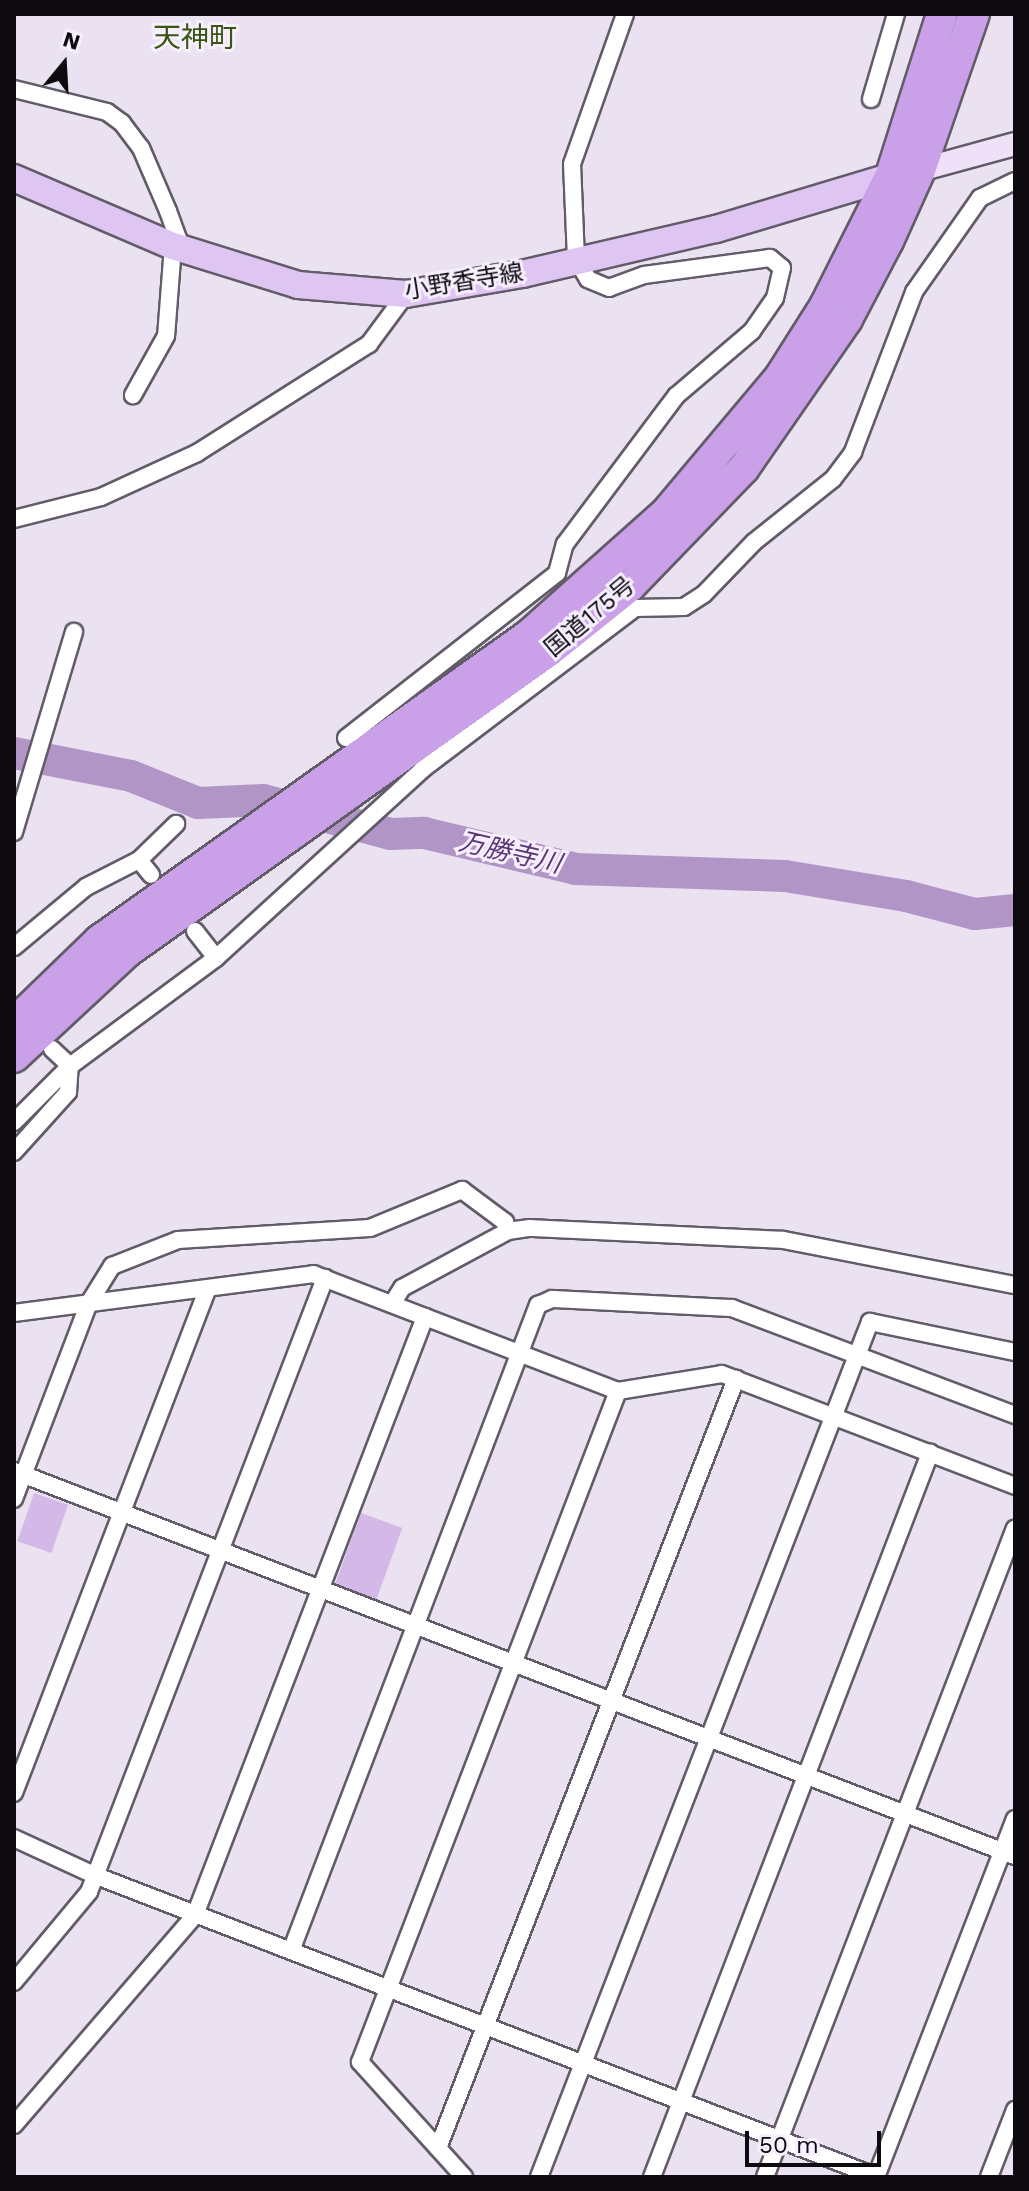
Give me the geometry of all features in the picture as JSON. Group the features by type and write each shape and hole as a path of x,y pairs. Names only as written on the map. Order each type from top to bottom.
{"highway":[{"name":"国道175号","path":"906,173 942,14"},
{"name":"国道175号","path":"14,1057 127,952 460,717 744,468 799,393 847,319 974,14"},
{"name":"国道175号","path":"14,1023 100,940 623,573"}],"main road":[{"path":"906,173 1015,144"},
{"name":"小野香寺線","path":"14,178 173,246 298,285 406,294 716,229 906,173"}],"street":[{"path":"871,99 896,14"},
{"path":"346,738 557,573 565,544 676,396 752,331 782,278 782,268 760,257 644,275 609,288 588,279 576,259 572,164 627,15"},
{"path":"14,89 107,112 122,123 141,148 168,211 178,238 173,246 166,336 133,395"},
{"path":"14,1122 70,1066 216,958 331,849 423,769 635,608 684,607 704,594 754,542 833,479 853,452 914,292 980,198 1015,181"},
{"path":"14,519 101,497 197,453 369,344 406,294"},
{"path":"14,832 74,632"},
{"path":"14,947 86,887 139,860 176,824"},
{"path":"139,860 151,875"},
{"path":"195,931 216,958"},
{"path":"52,1049 70,1066"},
{"path":"14,1152 68,1092 70,1066"},
{"path":"14,1499 19,1473 89,1303 112,1266 178,1240 370,1228 462,1190 505,1222 508,1231"},
{"path":"392,1304 402,1288 508,1231 783,1240 1015,1285"},
{"path":"14,1313 313,1274 618,1391 722,1374 1015,1486"},
{"path":"14,1982 89,1892 325,1278"},
{"path":"14,1793 208,1288"},
{"path":"291,1951 538,1305 552,1299 732,1308 1015,1415"},
{"path":"14,2125 195,1915 425,1317"},
{"path":"539,2177 870,1322 1015,1352"},
{"path":"438,2148 736,1379"},
{"path":"464,2177 360,2062 618,1391"},
{"path":"652,2177 930,1453"},
{"path":"19,1473 1009,1854"},
{"path":"765,2177 1015,1528"},
{"path":"14,1838 94,1875 195,1915 876,2177 1009,1854 1015,1819"},
{"path":"989,2177 1015,2110"}],"shaded area":[{"path":"34,1493 68,1505 51,1553 17,1541"},
{"path":"361,1513 402,1528 375,1602 334,1587"}],"waterway":[{"name":"万勝寺川","path":"14,753 131,776 198,803 263,800 391,834 424,833 576,869 785,876 906,896 975,914 1015,910"}],"district":[{"name":"天神町","path":"195,38"}]}
